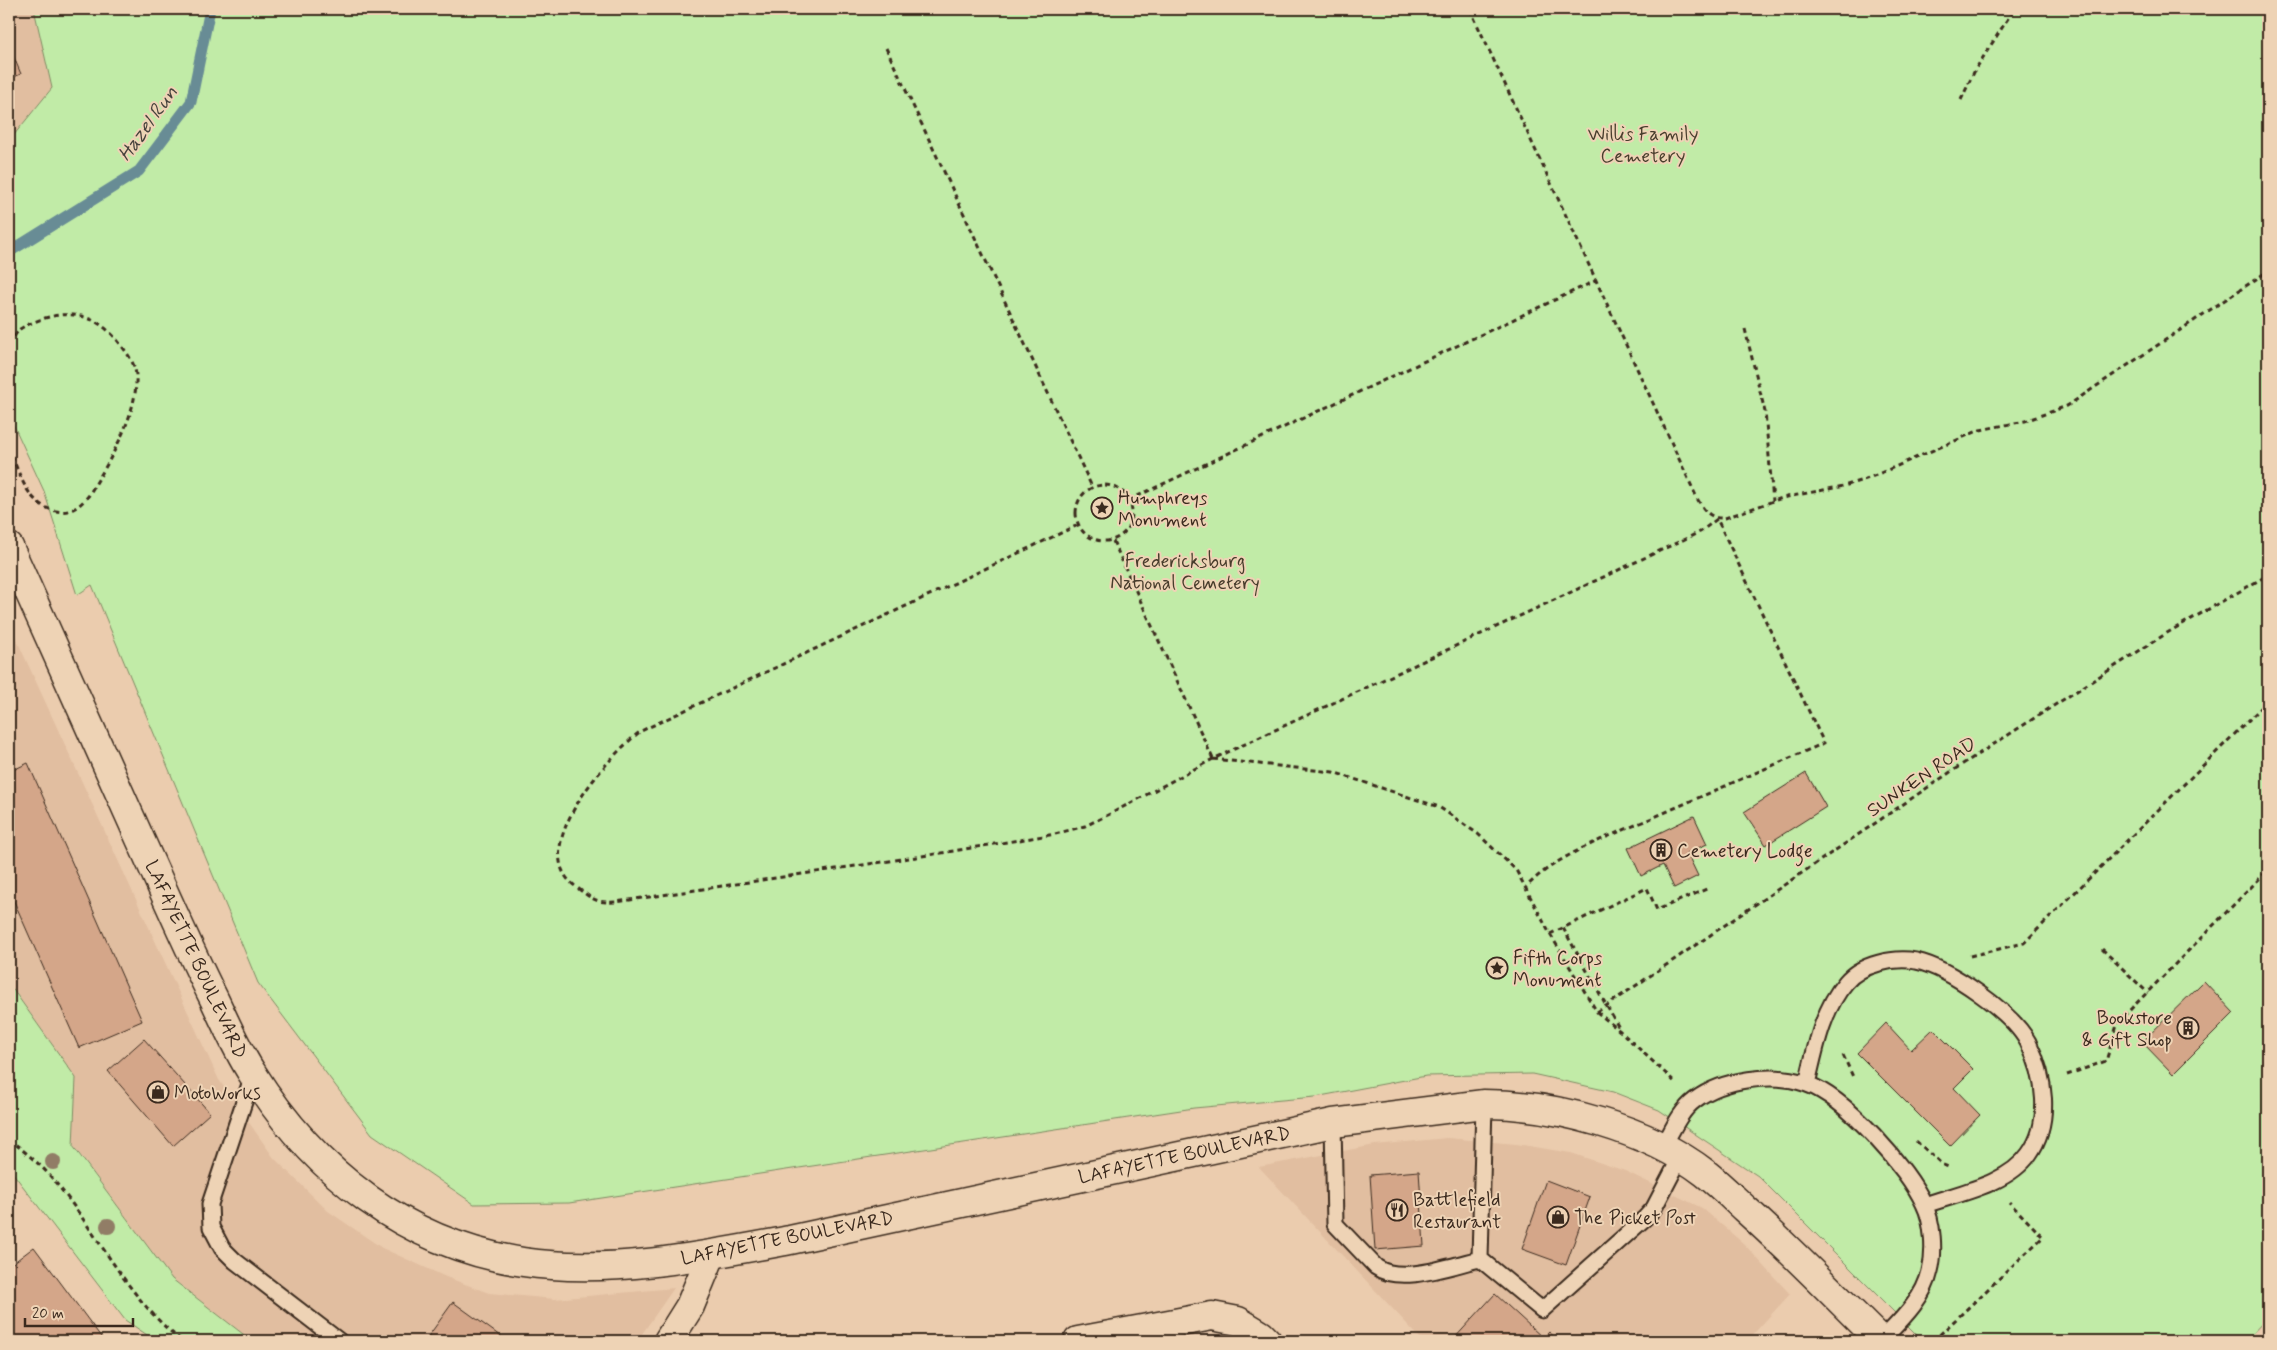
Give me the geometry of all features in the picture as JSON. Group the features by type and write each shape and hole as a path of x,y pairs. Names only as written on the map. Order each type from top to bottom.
{"main road":[{"name":"LAFAYETTE BOULEVARD","path":"9,547 186,942 242,1058 283,1118 315,1155 371,1202 413,1228 466,1249 523,1262 581,1266 674,1260 711,1255 1334,1123 1484,1104 1549,1109 1602,1122 1672,1152 1704,1172 1768,1230 1881,1341"},
{"path":"674,1339 711,1255"},
{"path":"1078,1341 1212,1316 1238,1322 1261,1334 1268,1341"}],"lane":[{"path":"1807,1084 1824,1020 1847,981 1866,968 1891,960 1916,961 1947,972 1980,994 2020,1031 2028,1042 2041,1082 2044,1111 2040,1136 2028,1155 2014,1170 1991,1182 1925,1205"},
{"path":"253,1075 210,1204 211,1227 222,1248 235,1261 339,1341"},
{"path":"1480,1259 1542,1310 1646,1218 1658,1202 1683,1112 1694,1100 1720,1086 1746,1080 1770,1078 1807,1084 1840,1104 1874,1136 1905,1171 1925,1205 1931,1242 1932,1261 1930,1273 1923,1290 1906,1314 1881,1341"},
{"path":"1480,1259 1484,1104"},
{"path":"1334,1123 1335,1224 1376,1267 1384,1273 1409,1275 1480,1259"}],"path":[{"path":"1470,9 1698,500 1706,512 1717,519 1824,744 1599,841 1538,874 1526,887"},
{"path":"1961,100 1975,70 2014,9"},
{"path":"886,48 1092,487"},
{"path":"1078,525 641,731 626,742 579,800 564,827 558,846 561,865 570,882 601,903 616,902 930,856 1055,834 1085,826 1212,758 1700,532 1717,519 1773,501 1844,486 1870,478 1980,430 2025,421 2067,406 2268,271"},
{"path":"1129,500 1595,281"},
{"path":"9,344 20,329 35,321 73,313 94,320 113,334 131,359 136,373 133,405 128,421 89,495 82,504 72,510 60,512 36,503 28,491 9,449"},
{"path":"1745,329 1765,412 1773,501"},
{"path":"1109,485 1124,494 1129,500 1132,509 1128,526 1124,533 1113,541 1100,541 1091,538 1078,525 1075,517 1079,499 1092,487 1109,485"},
{"path":"1113,541 1212,758"},
{"name":"SUNKEN ROAD","path":"1597,1012 1952,771 2167,633 2268,575"},
{"path":"1947,972 1954,961 1988,951 2024,944 2268,701"},
{"path":"1212,758 1333,772 1439,807 1478,834 1516,870 1550,934 1597,1012 1620,1030 1680,1087"},
{"path":"2041,1082 2106,1062 2118,1022 2268,870"},
{"path":"1550,934 1647,888 1657,910 1709,888"},
{"path":"1563,928 1620,1030"},
{"path":"2102,949 2148,993"},
{"path":"1842,1051 1844,1062 1857,1082"},
{"path":"9,1139 30,1156 56,1182 141,1302 182,1341"},
{"path":"1915,1140 1943,1165 1956,1171"},
{"path":"1933,1341 2043,1237 2006,1199"}],"shaded area":[{"path":"9,9 34,9 52,88 9,141"},
{"path":"9,623 219,1080 274,1158 328,1211 382,1248 446,1277 489,1293 555,1299 674,1288 637,1341 252,1341 172,1279 73,1145 76,1078 9,984"},
{"path":"1447,1138 1516,1144 1571,1153 1625,1171 1702,1208 1744,1244 1790,1294 1747,1341 1423,1341 1259,1167 1375,1145"}],"green space":[{"path":"34,9 2268,9 2268,1317 2245,1341 1923,1341 1758,1176 1659,1110 1613,1092 1532,1074 1426,1076 1315,1097 1194,1108 569,1203 474,1204 372,1134 258,983 92,585 77,595 44,491 9,415 9,141 52,88"},
{"path":"9,984 76,1078 73,1146 172,1279 252,1341 156,1341 125,1320 9,1168"}],"building":[{"path":"9,46 21,74 9,79"},
{"path":"28,763 142,1021 79,1048 9,890 9,772"},
{"path":"1806,773 1826,807 1766,845 1744,812"},
{"name":"Cemetery Lodge","path":"1694,816 1707,844 1687,853 1698,876 1674,888 1663,865 1641,876 1628,848"},
{"name":"Bookstore & Gift Shop","path":"2204,981 2234,1013 2173,1074 2142,1042"},
{"path":"1886,1023 1911,1050 1933,1029 1973,1069 1954,1088 1980,1115 1950,1146 1857,1053"},
{"name":"MotoWorks","path":"144,1039 210,1113 173,1146 108,1071"},
{"name":"Battlefield Restaurant","path":"1419,1171 1424,1246 1375,1250 1370,1175"},
{"name":"The Picket Post","path":"1546,1180 1590,1197 1566,1265 1522,1249"},
{"path":"34,1247 104,1341 16,1341 9,1332 9,1266"},
{"path":"1495,1294 1543,1338 1549,1332 1559,1341 1452,1341"},
{"path":"453,1302 507,1341 425,1341"}],"waterway":[{"name":"Hazel Run","path":"9,252 139,171 191,102 210,9"}],"place":[{"name":"Humphreys Monument","path":"1102,508"},
{"name":"Cemetery Lodge","path":"1661,850"},
{"name":"Fifth Corps Monument","path":"1497,968"},
{"name":"Bookstore & Gift Shop","path":"2188,1028"},
{"name":"MotoWorks","path":"158,1092"},
{"name":"Battlefield Restaurant","path":"1397,1210"},
{"name":"The Picket Post","path":"1558,1217"}],"park label":[{"name":"Willis Family Cemetery","path":"1643,144"},
{"name":"Fredericksburg National Cemetery","path":"1185,571"}]}
